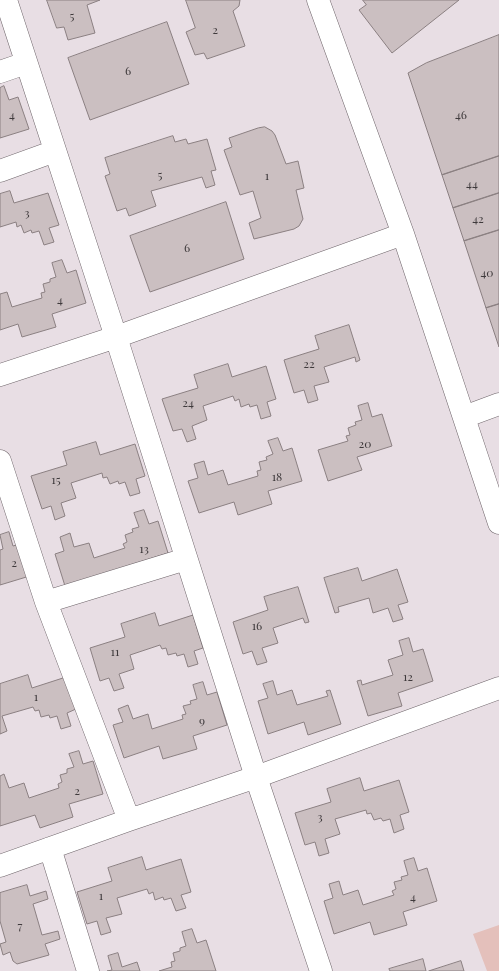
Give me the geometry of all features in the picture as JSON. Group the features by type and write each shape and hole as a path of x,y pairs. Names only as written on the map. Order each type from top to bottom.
{"street":[{"path":"6,0 116,337 256,777 321,971"},
{"path":"318,0 403,234 499,523"},
{"path":"0,72 26,63"},
{"path":"0,171 55,151"},
{"path":"0,375 116,337 403,234"},
{"path":"464,416 499,404"},
{"path":"0,461 46,602 129,820"},
{"path":"46,602 186,559"},
{"path":"1,861 50,848 256,777 499,688"},
{"path":"50,848 88,971"}],"shaded area":[{"path":"499,925 499,971 487,971 473,934"}],"building":[{"path":"47,0 100,0 87,5 95,33 68,40 64,27 57,28"},
{"path":"186,0 240,0 239,6 233,11 245,46 207,59 204,53 195,55 186,32 195,28"},
{"path":"363,0 459,0 392,53 359,10 366,5"},
{"path":"167,22 189,84 90,120 68,58"},
{"path":"499,35 499,156 442,175 408,73 426,63"},
{"path":"4,86 9,100 18,97 29,129 0,138 0,88"},
{"path":"265,127 272,131 275,135 286,164 298,161 304,188 296,190 303,219 299,226 294,229 254,239 249,223 261,218 253,191 240,195 224,150 232,147 229,138"},
{"path":"173,136 175,142 186,139 188,144 207,139 216,170 211,171 215,185 206,188 202,177 151,191 156,206 129,216 126,208 117,211 105,176 110,174 105,158"},
{"path":"499,156 499,193 453,208 442,175"},
{"path":"10,191 14,203 48,193 59,225 49,228 54,242 44,245 39,231 32,233 31,230 24,233 21,225 17,227 16,222 0,227 0,194"},
{"path":"499,193 499,230 464,241 453,208"},
{"path":"226,202 244,259 150,292 130,236"},
{"path":"499,230 499,304 486,308 464,241"},
{"path":"62,260 67,273 76,270 86,303 52,314 56,327 22,337 18,324 0,330 0,294 7,292 12,307 42,298 41,293 45,292 43,284 50,282 50,279 56,277 52,263"},
{"path":"499,304 499,347 486,308"},
{"path":"349,325 360,360 356,362 355,357 324,367 329,382 314,386 318,400 308,403 304,390 294,393 284,360 319,349 315,336"},
{"path":"228,364 232,377 266,366 276,399 267,402 271,416 261,419 257,405 250,407 249,404 241,407 239,399 235,401 233,396 203,406 207,420 192,426 196,439 187,442 182,429 173,431 162,399 198,388 194,375"},
{"path":"368,403 372,417 382,414 392,446 357,457 362,470 328,481 318,450 348,441 346,436 350,435 348,428 356,425 355,422 362,420 358,406"},
{"path":"278,438 283,451 292,448 302,481 268,491 272,504 238,515 234,502 199,513 188,481 198,478 194,464 204,461 208,475 223,470 228,485 258,476 257,471 261,470 259,462 267,460 266,457 273,454 268,441"},
{"path":"96,442 100,455 135,444 145,476 136,479 140,493 130,496 125,482 119,484 118,481 110,484 107,477 103,478 102,473 71,483 76,498 61,503 65,516 55,520 51,506 42,509 31,476 67,465 63,452"},
{"path":"144,510 149,524 158,521 168,553 65,586 55,554 64,551 60,537 70,533 74,547 89,543 94,558 125,548 123,544 127,542 125,535 133,532 132,529 139,527 134,513"},
{"path":"9,532 13,546 23,543 33,575 0,585 0,550 3,549 0,535"},
{"path":"358,568 362,581 397,569 408,602 398,605 403,619 393,622 388,608 373,613 369,598 338,607 339,612 335,613 324,578"},
{"path":"298,587 309,622 305,623 303,618 273,628 278,643 262,648 267,662 257,665 252,651 243,654 233,622 268,610 264,597"},
{"path":"155,613 159,626 193,615 203,648 194,651 198,664 188,667 184,654 177,656 176,653 168,655 166,648 162,649 160,645 130,655 134,669 119,674 124,688 114,691 109,678 100,681 90,648 125,637 121,624"},
{"path":"409,638 413,652 423,649 433,681 398,693 402,706 368,716 357,681 361,680 362,685 393,675 388,660 403,655 399,641"},
{"path":"28,675 32,688 66,677 76,709 67,713 71,726 61,729 57,716 50,718 49,715 41,717 39,710 35,711 33,707 2,716 7,731 0,734 0,684"},
{"path":"273,681 277,695 292,690 297,705 328,696 326,691 330,690 341,724 308,735 304,722 268,734 258,701 268,698 263,684"},
{"path":"203,682 207,695 217,692 227,725 193,736 197,749 163,759 159,746 124,758 113,725 123,722 118,709 128,705 133,719 148,714 152,729 183,719 182,715 186,714 183,706 191,704 190,701 197,699 193,685"},
{"path":"79,751 83,764 93,761 103,794 69,804 73,817 40,828 35,815 0,826 0,776 4,774 9,788 24,783 29,798 59,788 58,784 62,782 60,775 67,773 67,769 74,767 69,754"},
{"path":"360,778 364,791 399,780 409,812 400,815 404,829 394,833 390,819 383,821 381,818 374,820 371,813 367,814 366,810 335,819 340,834 325,839 329,853 319,856 315,842 305,845 295,813 331,802 327,789"},
{"path":"142,857 146,870 181,859 191,892 181,895 186,908 176,911 171,898 164,900 163,897 155,900 153,892 149,894 147,889 117,898 122,914 106,918 111,932 101,935 97,921 87,924 77,892 112,881 108,868"},
{"path":"414,858 418,871 427,868 437,901 403,912 407,925 374,935 370,922 334,934 324,901 333,898 329,884 339,881 343,895 358,890 363,905 394,895 392,891 396,889 394,882 402,880 401,877 408,875 404,861"},
{"path":"27,885 30,896 46,891 48,899 33,904 42,935 58,931 60,939 45,944 49,955 17,964 13,961 10,952 3,955 0,944 6,942 0,921 0,893"},
{"path":"192,929 197,943 206,940 216,971 159,971 172,967 171,962 175,961 173,953 180,951 180,948 186,946 182,932"},
{"path":"118,953 122,967 137,962 140,971 107,971 112,970 108,956"},
{"path":"423,959 426,971 390,971 389,969"},
{"path":"461,961 464,971 429,971"}]}
